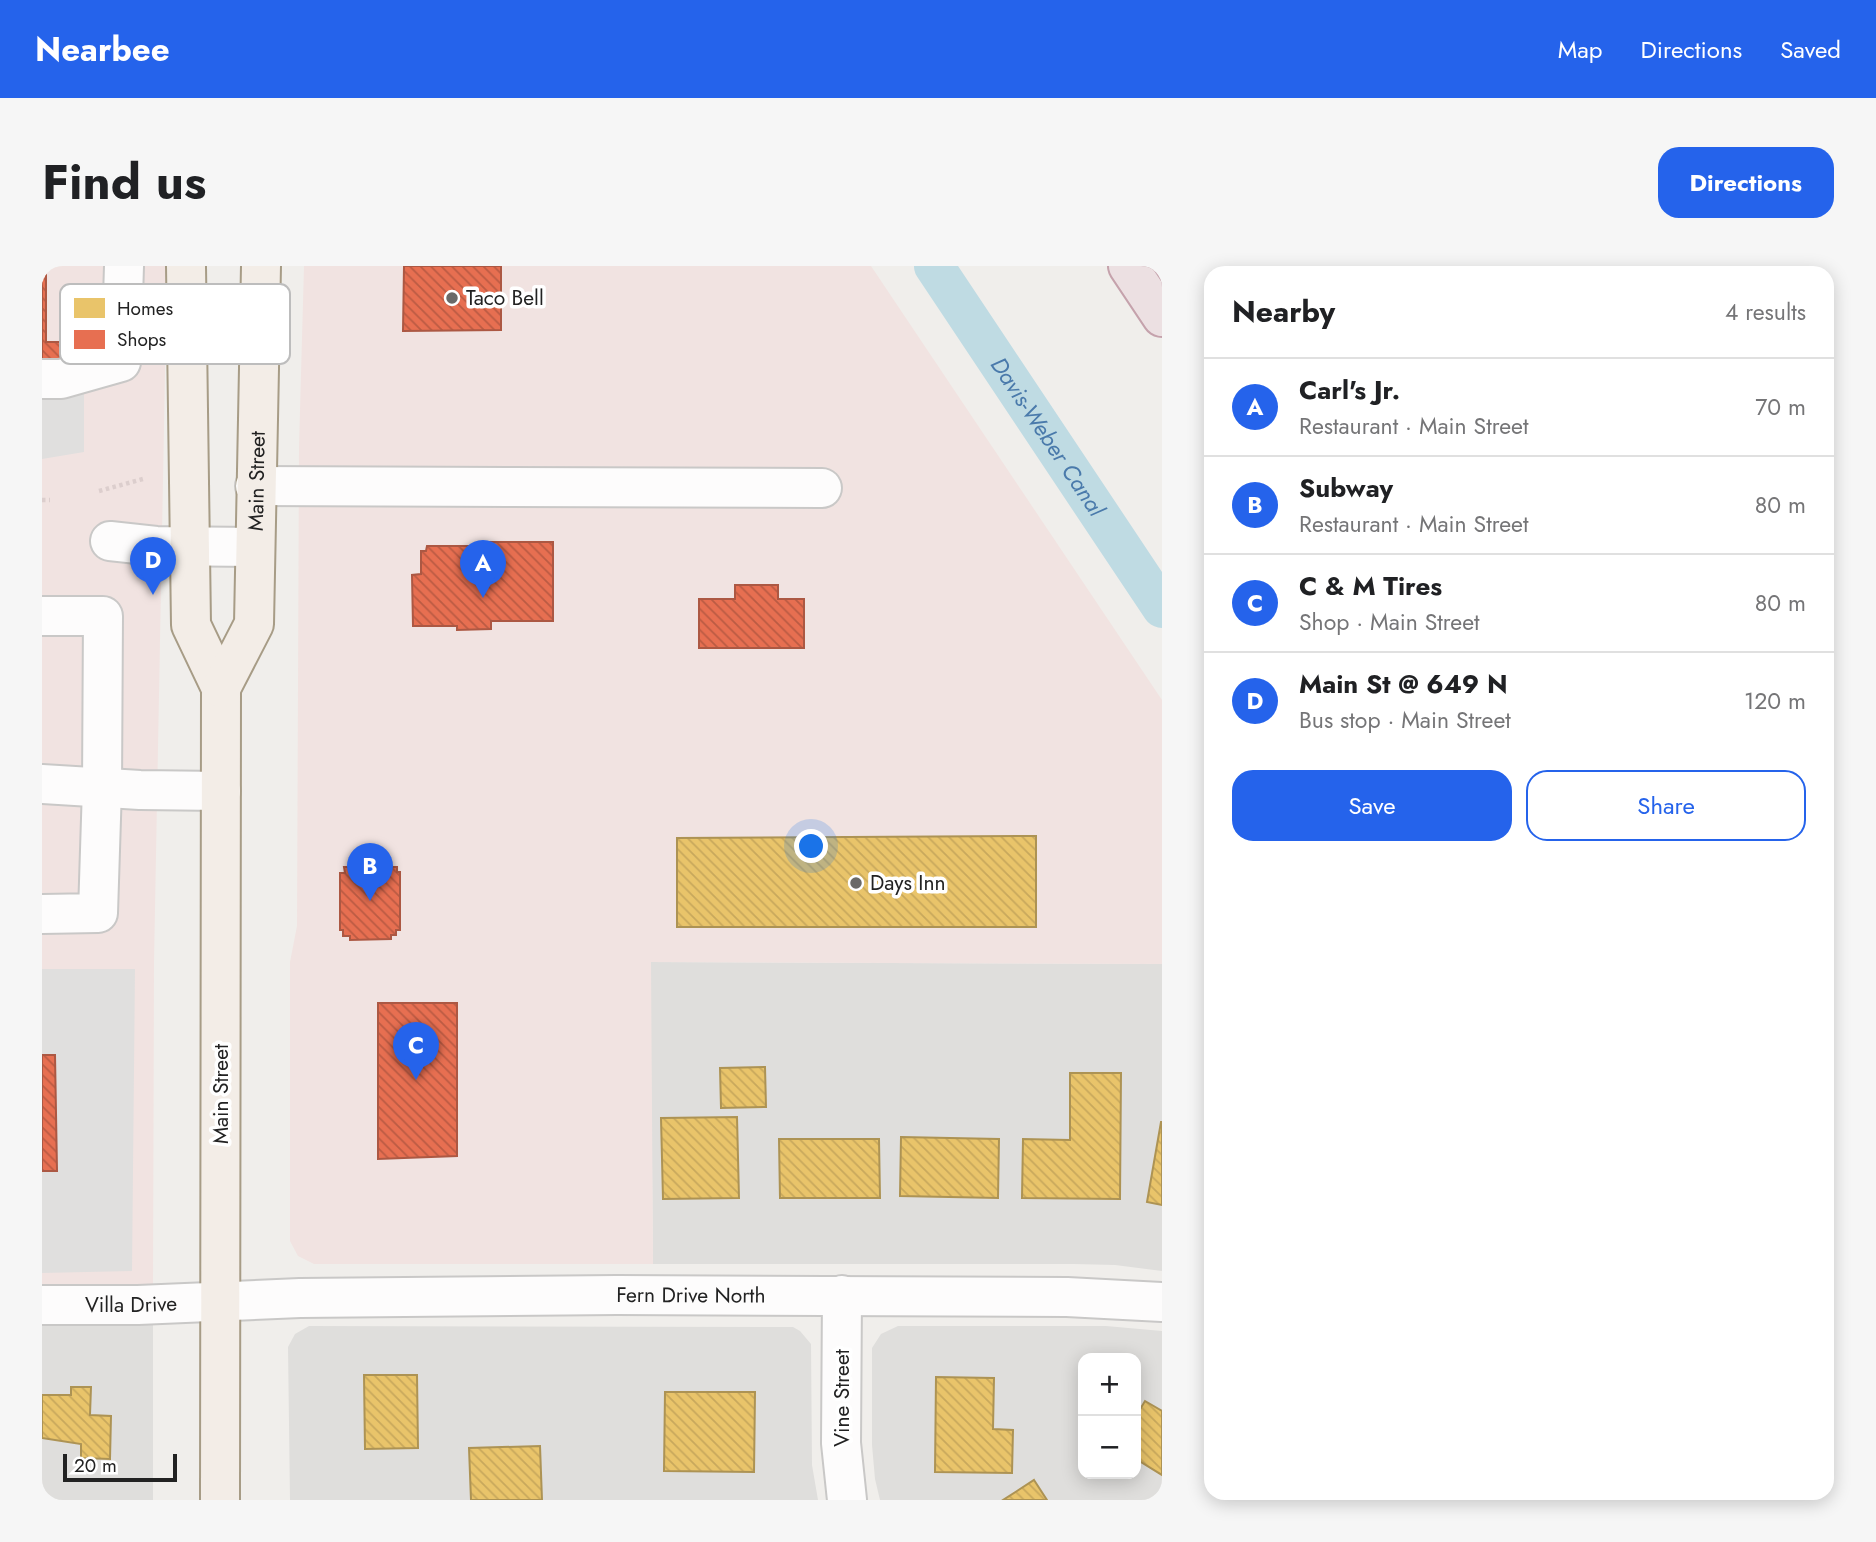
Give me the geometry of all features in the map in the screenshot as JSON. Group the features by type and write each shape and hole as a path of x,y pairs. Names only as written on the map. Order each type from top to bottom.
{"highway":[{"path":"1128,266 1162,317"}],"main road":[{"name":"Main Street","path":"186,266 186,284"},
{"name":"Main Street","path":"261,266 261,284"},
{"name":"Main Street","path":"187,364 191,625 221,688 220,1500"},
{"name":"Main Street","path":"221,688 254,624 258,364"}],"street":[{"path":"124,266 124,284"},
{"path":"42,379 61,379 114,364"},
{"path":"255,486 822,488"},
{"path":"110,541 254,547"},
{"path":"42,616 103,616 98,913 42,914"},
{"path":"42,784 140,790 221,791"},
{"name":"Fern Drive North","path":"221,1301 299,1298 842,1295 1106,1297 1162,1302"},
{"name":"Vine Street","path":"842,1295 841,1443 847,1500"},
{"name":"Villa Drive","path":"42,1305 138,1305 221,1301"}],"path":[{"path":"99,491 143,480"},
{"path":"42,500 50,500"}],"shaded area":[{"path":"42,266 167,266 167,284 60,284 60,364 165,364 154,962 153,1285 42,1284"},
{"path":"304,266 871,266 1162,700 1162,964 651,962 653,1264 314,1264 298,1256 290,1241 290,962 297,926 299,447"},
{"path":"42,390 84,391 84,452 42,459"},
{"path":"650,962 1162,964 1162,1271 1115,1265 1074,1264 653,1264"},
{"path":"42,969 135,969 132,1271 42,1273"},
{"path":"42,1284 153,1285 153,1500 42,1500"},
{"path":"309,1326 793,1327 811,1344 812,1465 818,1500 290,1500 288,1347 295,1334"},
{"path":"898,1326 1106,1326 1162,1331 1162,1500 880,1500 872,1445 872,1348 881,1334"}],"building: Homes":[{"name":"Days Inn","path":"1036,836 1036,927 677,927 677,838"},
{"path":"765,1067 766,1107 721,1108 720,1068"},
{"path":"1070,1073 1121,1073 1120,1199 1022,1198 1023,1139 1070,1140"},
{"path":"737,1117 739,1198 663,1199 661,1118"},
{"path":"1162,1122 1162,1205 1147,1202"},
{"path":"901,1137 999,1139 998,1198 900,1196"},
{"path":"779,1139 879,1139 880,1198 780,1198"},
{"path":"364,1375 417,1375 418,1448 365,1449"},
{"path":"936,1377 994,1378 993,1429 1013,1430 1012,1473 935,1472"},
{"path":"71,1387 91,1387 90,1415 111,1416 110,1459 81,1458 81,1444 42,1438 42,1395 71,1395"},
{"path":"665,1392 755,1392 754,1472 664,1471"},
{"path":"1145,1401 1162,1411 1162,1475 1141,1462 1141,1408"},
{"path":"540,1446 542,1500 471,1500 469,1448"},
{"path":"1034,1480 1047,1500 1003,1500"}],"building: Shops":[{"path":"42,266 46,266 46,342 60,342 62,371 42,371"},
{"name":"Taco Bell","path":"404,266 501,266 501,330 403,331"},
{"path":"484,542 553,542 553,621 491,621 491,629 457,630 457,626 413,626 412,575 421,574 421,551 426,551 427,546 483,546"},
{"path":"735,585 778,585 778,599 804,599 804,648 699,648 699,599 735,599"},
{"path":"391,863 391,867 397,867 397,872 400,872 400,930 396,930 396,935 391,935 391,939 350,940 350,936 343,936 343,930 340,930 340,873 345,873 344,867 350,867 350,864"},
{"path":"378,1003 457,1003 457,1156 378,1159"},
{"path":"42,1055 55,1055 57,1171 42,1171"}],"waterway":[{"name":"Davis-Weber Canal","path":"934,266 1162,608"}],"place":[{"name":"Taco Bell","path":"452,298"},
{"name":"Main St @ 649 N","path":"153,595"},
{"name":"Carl's Jr.","path":"483,598"},
{"name":"Days Inn","path":"856,883"},
{"name":"Subway","path":"370,901"},
{"name":"C & M Tires","path":"416,1080"}]}
